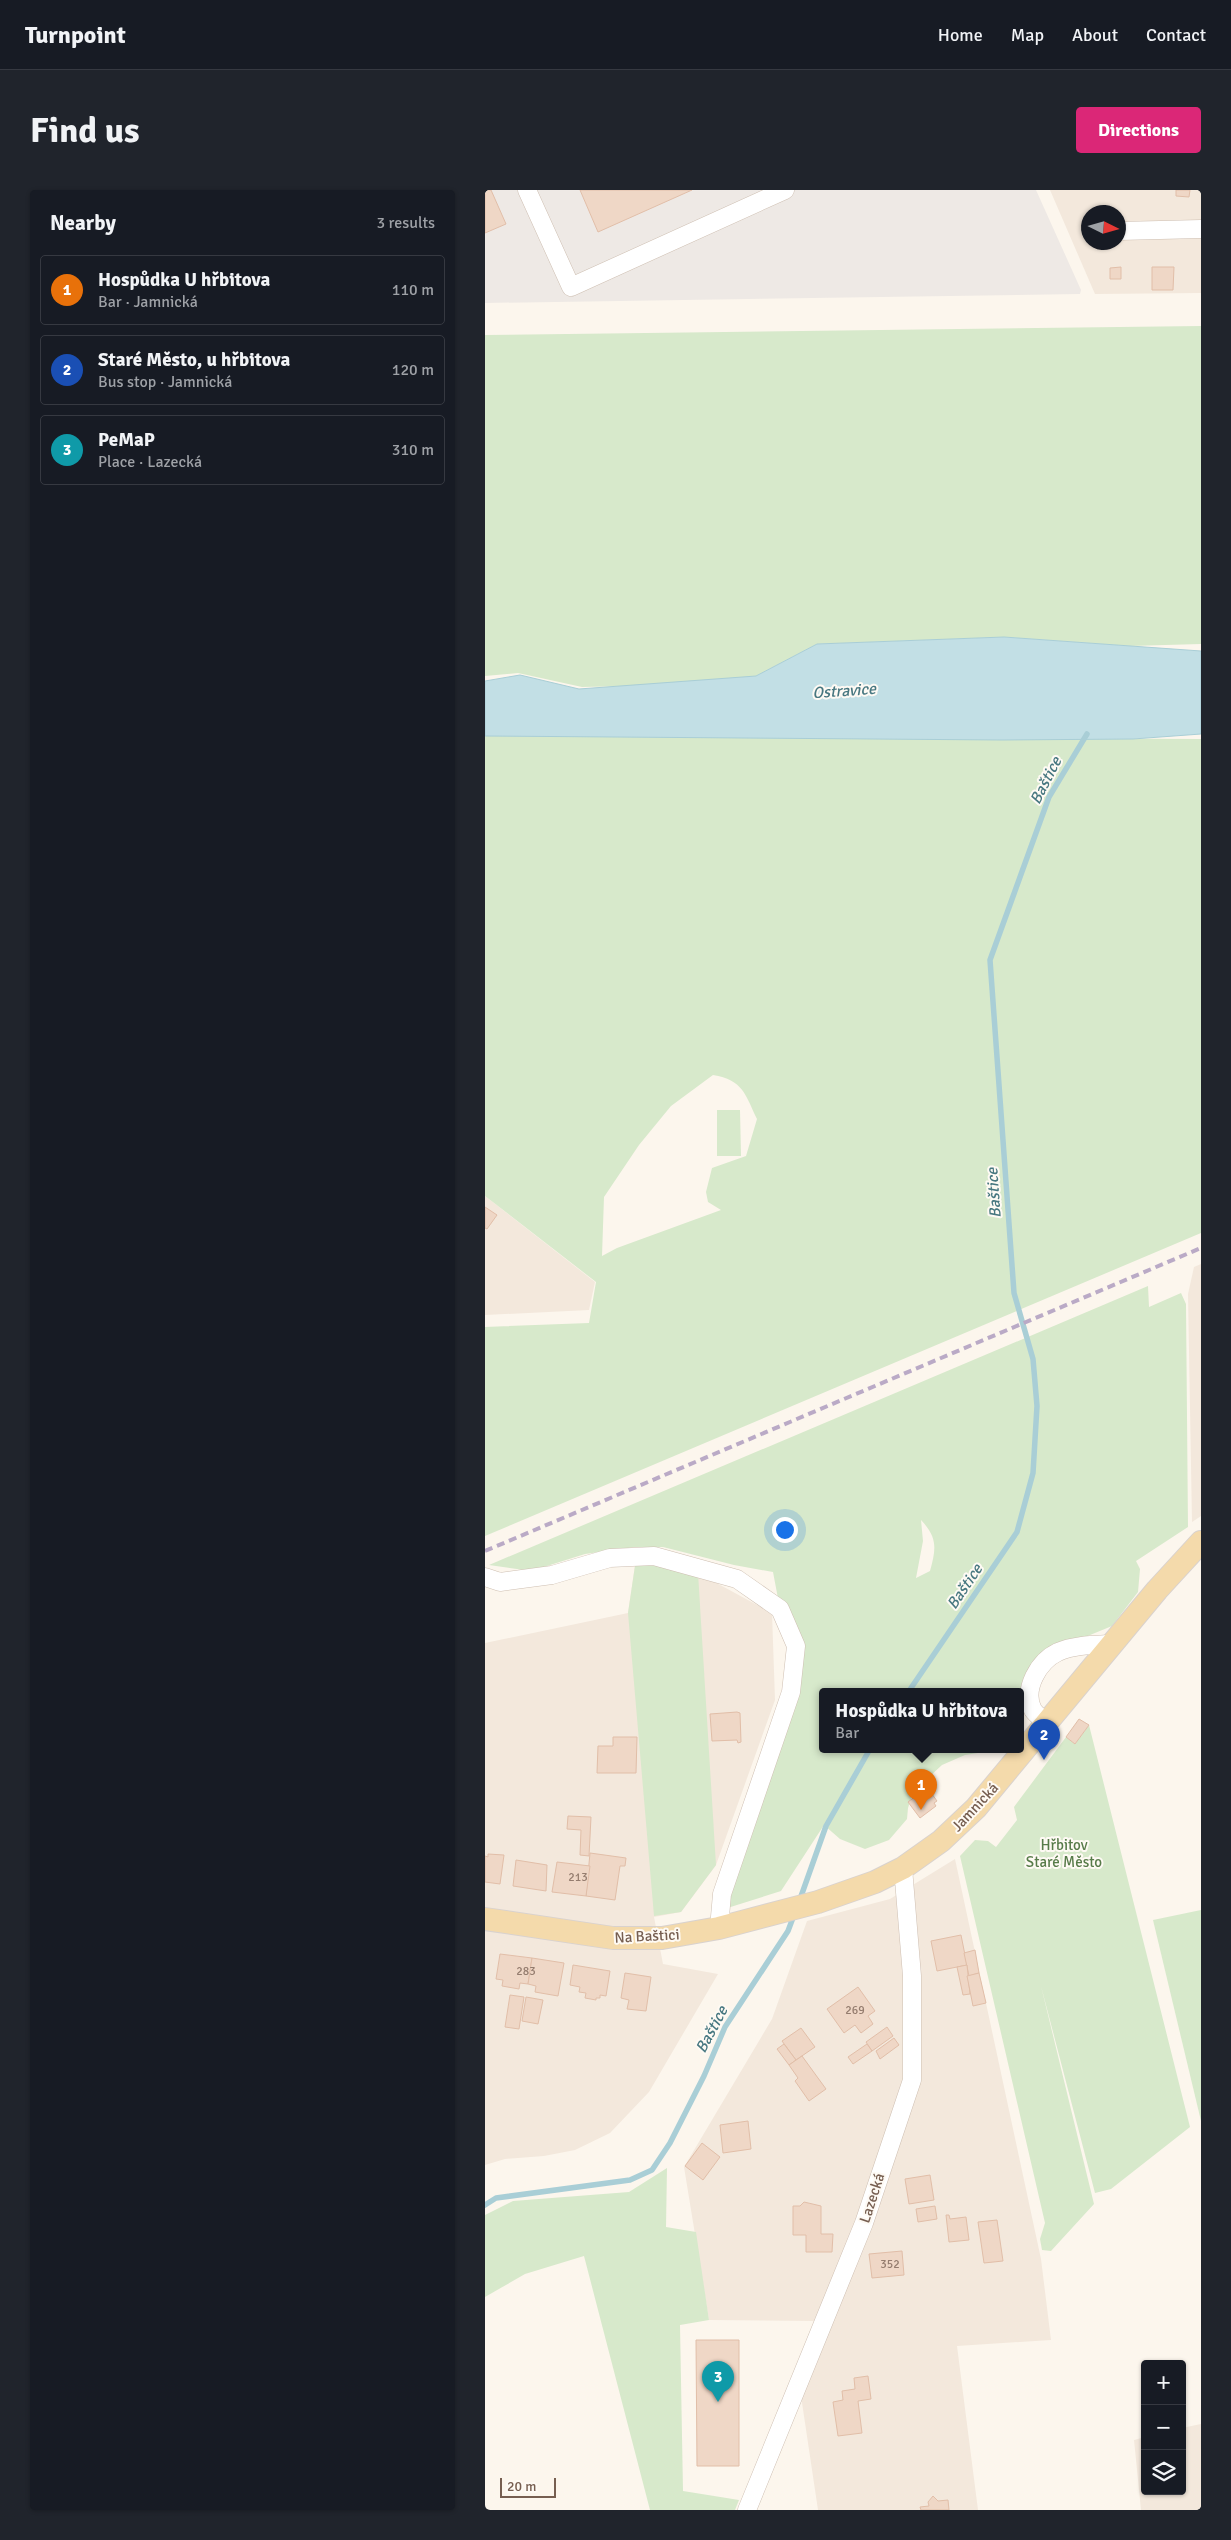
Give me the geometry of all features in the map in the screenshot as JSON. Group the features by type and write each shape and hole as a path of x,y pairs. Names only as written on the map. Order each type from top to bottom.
{"main road":[{"name":"Jamnická","path":"1024,1750 1111,1644 1201,1542"},
{"name":"Jamnická","path":"808,1905 850,1891 903,1868 961,1824 1021,1753"},
{"name":"Na Baštici","path":"485,1919 613,1938 662,1938 719,1928 808,1905"}],"street":[{"path":"527,190 571,287 785,190"},
{"path":"1126,231 1201,230"},
{"path":"485,1577 500,1582 509,1581 552,1575 610,1558 654,1556 737,1579 780,1609 796,1646 791,1692 722,1894 719,1928"},
{"path":"1047,1723 1034,1712 1029,1699 1030,1687 1036,1672 1057,1652 1073,1648 1111,1644"},
{"name":"Lazecká","path":"747,2510 864,2223 912,2080 912,1976 903,1868"}],"shaded area":[{"path":"485,190 1036,190 1081,290 1080,294 485,303"},
{"path":"1050,190 1201,190 1201,293 1095,294"},
{"path":"485,1196 595,1282 589,1310 485,1315"},
{"path":"1201,1264 1201,1516 1192,1522 1188,1294 1194,1267"},
{"path":"636,1559 698,1573 772,1613 775,1700 716,1865 681,1912 654,1917 663,1964 718,1974 649,2092 610,2133 575,2150 544,2156 505,2159 485,2165 485,1643 628,1613"},
{"path":"955,1859 1041,2259 1051,2340 957,2346 978,2510 818,2510 801,2396 826,2332 814,2321 709,2320 684,2167 772,2019 807,1921 890,1899"},
{"path":"1201,2424 1201,2510 1141,2510 1134,2440 1141,2438 1141,2495 1186,2495 1186,2427"}],"green space":[{"path":"1201,326 1201,644 1130,646 1004,637 817,644 756,676 679,685 582,687 518,673 485,676 485,335"},
{"path":"485,736 1201,739 1201,1233 485,1536 485,1327 589,1323 596,1282 485,1196","holes":["713,1075 731,1080 742,1090 757,1119 746,1156 712,1168 706,1192 708,1202 721,1210 617,1248 602,1256 604,1197 639,1145 671,1106"]},
{"path":"717,1110 740,1110 741,1156 717,1156"},
{"path":"1148,1286 1149,1307 1181,1293 1186,1304 1188,1527 1136,1561 1140,1569 1138,1592 1112,1626 1056,1649 1024,1701 1024,1688 819,1688 819,1753 978,1753 965,1755 942,1765 913,1792 907,1819 889,1840 865,1849 840,1839 824,1825 781,1891 721,1910 791,1692 796,1646 780,1609 773,1572 734,1565 663,1547 635,1547 585,1554 531,1571 489,1565","holes":["921,1520 930,1532 934,1544 934,1556 930,1571 916,1578 923,1541"]},
{"path":"636,1559 698,1573 716,1865 681,1912 654,1916 628,1613"},
{"name":"Hřbitov Staré Město","path":"1089,1725 1190,2127 1111,2189 1095,2193 1041,1986 1094,2204 1051,2251 1042,2250 1040,2239 1045,2223 960,1856 975,1840 988,1841 996,1847 1017,1820 1014,1807 1066,1737 1075,1744"},
{"path":"1201,1910 1201,2121 1153,1920"},
{"path":"667,2168 666,2227 696,2232 709,2320 680,2325 683,2491 739,2500 735,2510 650,2510 584,2256 525,2274 485,2297 485,2215 513,2201 629,2192"}],"water":[{"name":"Ostravice","path":"1004,637 1201,651 1201,734 1133,739 1002,740 485,736 485,681 520,675 579,689 756,676 817,644"}],"building":[{"path":"485,190 491,190 506,224 485,233"},
{"path":"580,190 692,190 598,232"},
{"path":"1176,190 1190,190 1189,197 1176,196"},
{"path":"1121,267 1121,279 1110,279 1110,268"},
{"path":"1152,267 1174,267 1173,290 1152,290"},
{"path":"485,1207 497,1215 487,1229 485,1228"},
{"path":"740,1713 741,1742 738,1743 737,1740 712,1741 710,1714"},
{"path":"1079,1719 1089,1725 1075,1744 1066,1737"},
{"path":"613,1737 637,1737 636,1773 597,1773 598,1746 613,1746"},
{"path":"927,1787 937,1801 934,1803 936,1806 920,1818 908,1802"},
{"path":"568,1816 591,1817 589,1856 580,1855 581,1830 567,1829"},
{"path":"590,1853 626,1858 625,1866 620,1866 615,1900 586,1896"},
{"path":"488,1854 504,1855 500,1884 485,1882 485,1856 488,1857"},
{"path":"516,1860 547,1865 546,1891 513,1886"},
{"path":"557,1862 590,1866 586,1896 552,1892"},
{"path":"961,1935 967,1965 937,1971 931,1941"},
{"path":"975,1950 979,1973 969,1976 964,1953"},
{"path":"500,1954 532,1958 528,1984 520,1983 519,1989 502,1986 503,1980 496,1979"},
{"path":"532,1958 564,1963 558,1996 535,1992 536,1986 528,1984"},
{"path":"573,1965 610,1971 606,1996 600,1995 600,1998 596,1998 596,2000 585,1998 586,1993 579,1992 580,1987 570,1985"},
{"path":"967,1965 970,1994 963,1995 957,1967"},
{"path":"625,1973 651,1977 646,2011 627,2009 629,2000 621,1998"},
{"path":"979,1973 986,2003 973,2006 967,1976"},
{"path":"858,1987 875,2011 868,2016 873,2024 861,2033 855,2025 844,2033 827,2009"},
{"path":"510,1995 524,1997 519,2029 505,2027"},
{"path":"526,1997 543,2000 538,2024 522,2021"},
{"path":"887,2027 893,2036 872,2051 866,2042"},
{"path":"801,2028 815,2047 796,2060 782,2041"},
{"path":"894,2038 899,2045 880,2059 876,2051"},
{"path":"784,2044 796,2060 789,2065 777,2049"},
{"path":"867,2044 872,2051 853,2064 848,2057"},
{"path":"802,2056 826,2089 809,2101 795,2081 798,2078 789,2065"},
{"path":"748,2121 751,2149 723,2153 720,2125"},
{"path":"702,2143 720,2157 703,2180 685,2166"},
{"path":"930,2175 934,2200 909,2204 905,2179"},
{"path":"804,2202 821,2206 821,2234 833,2234 832,2252 806,2252 806,2235 793,2235 793,2206 800,2206"},
{"path":"935,2206 937,2219 918,2222 916,2209"},
{"path":"946,2215 949,2215 950,2219 966,2217 969,2240 949,2242"},
{"path":"997,2220 1003,2261 984,2263 978,2222"},
{"path":"902,2251 904,2275 872,2278 869,2254"},
{"path":"696,2340 739,2340 739,2466 697,2466"},
{"path":"868,2376 871,2399 858,2401 862,2433 838,2436 833,2402 843,2400 842,2391 855,2389 854,2378"},
{"path":"933,2496 938,2501 948,2500 949,2510 921,2510 920,2507 929,2506 928,2502"}],"waterway":[{"name":"Baštice","path":"911,1688 1017,1532 1033,1473 1037,1406 1033,1359 1014,1293 990,960 1049,797 1087,734"},
{"name":"Baštice","path":"799,1902 826,1826 868,1753"},
{"name":"Baštice","path":"485,2205 496,2198 630,2180 652,2170 670,2143 704,2076 725,2027 788,1931 794,1915"}],"railway":[{"path":"485,1551 1201,1248"}],"place":[{"name":"Staré Město, u hřbitova","path":"1044,1760"},
{"name":"Hospůdka U hřbitova","path":"921,1810"},
{"name":"PeMaP","path":"718,2402"}]}
